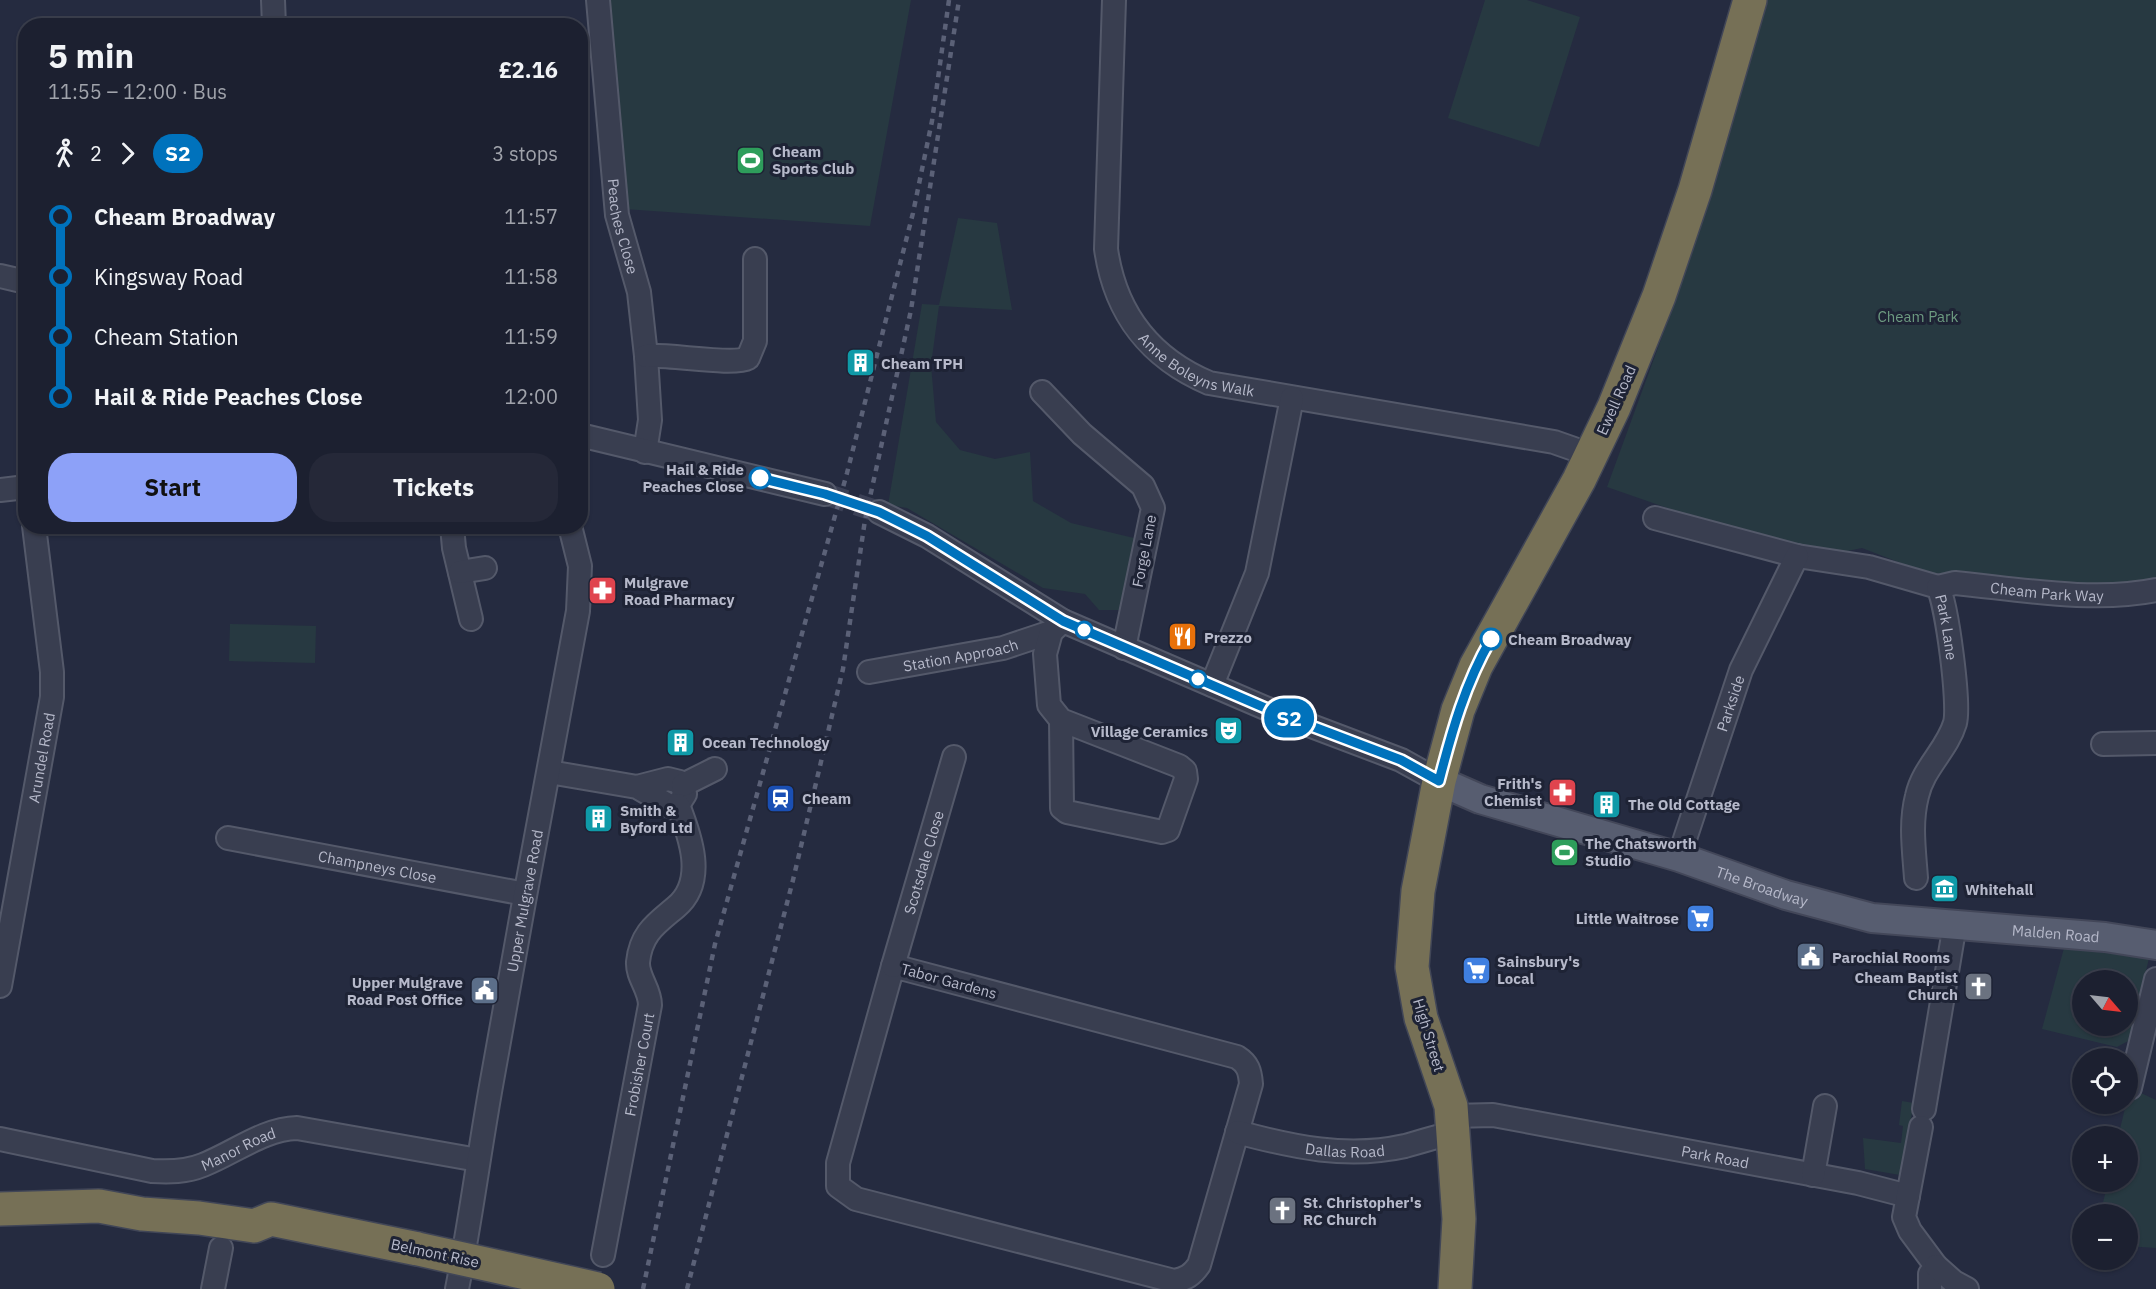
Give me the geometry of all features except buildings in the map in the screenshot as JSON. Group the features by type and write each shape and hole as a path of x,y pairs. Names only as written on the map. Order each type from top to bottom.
{"highway":[{"name":"Ewell Road","path":"1439,781 1458,710 1476,666 1546,543 1591,455 1659,296 1695,190 1750,0"},
{"name":"High Street","path":"1439,781 1418,891 1412,967 1421,1018 1453,1125 1459,1219 1455,1289"},
{"name":"Belmont Rise","path":"0,1190 93,1189 149,1196 201,1199 260,1208 271,1219 598,1289"},
{"name":"Belmont Rise","path":"0,1209 99,1206 142,1214 199,1218 254,1226 271,1219"}],"main road":[{"name":"The Broadway","path":"1439,781 1480,798 1679,857 1786,895 1872,918 1955,924"},
{"name":"Malden Road","path":"1955,924 2105,937 2156,945"}],"street":[{"path":"273,0 274,18"},
{"name":"Peaches Close","path":"598,0 617,215 639,292 646,356 650,420 645,452"},
{"name":"Anne Boleyns Walk","path":"1114,0 1106,227 1110,274 1118,298 1143,338 1174,366 1209,383 1292,398 1450,417 1571,446 1591,455"},
{"path":"646,356 676,355 736,362 748,358 755,341 755,259"},
{"path":"0,276 18,280"},
{"name":"Forge Lane","path":"1042,392 1082,434 1143,486 1150,495 1153,508 1124,648"},
{"path":"1212,685 1257,573 1292,398"},
{"path":"588,437 825,494"},
{"path":"0,490 18,488"},
{"path":"879,512 927,536 1057,626 1124,648 1401,760 1439,781"},
{"name":"Park Lane","path":"1655,518 1797,556 1869,567 1938,587 1950,646 1957,706 1950,734 1929,766 1917,795 1913,814 1916,878"},
{"name":"Arundel Road","path":"0,986 52,697 52,672 35,534"},
{"path":"454,534 471,619"},
{"name":"Upper Mulgrave Road","path":"458,1282 580,588 580,566 572,534"},
{"name":"Parkside","path":"1679,857 1741,670 1797,556"},
{"path":"460,572 485,568"},
{"name":"Cheam Park Way","path":"1938,587 1955,583 2079,594 2142,593 2156,590"},
{"path":"1057,626 1045,654 1049,705 1061,720 1179,766 1185,771 1186,779 1172,825 1168,830 1162,832 1067,812 1062,808 1064,743 1061,720"},
{"name":"Station Approach","path":"869,672 1003,648 1057,626"},
{"path":"2103,744 2156,743"},
{"name":"Scotsdale Close","path":"893,966 954,757"},
{"path":"682,804 715,769"},
{"path":"549,772 637,787 668,779 676,780 682,804"},
{"name":"Frobisher Court","path":"603,1256 650,1005 650,993 639,973 638,963 652,927 685,898 694,860 682,804"},
{"name":"Champneys Close","path":"228,838 525,894"},
{"path":"1955,924 1908,1196 1906,1224 1936,1266 1954,1282 1967,1289"},
{"name":"Tabor Gardens","path":"893,966 1237,1057 1245,1062 1250,1072 1251,1084 1199,1265 1185,1280 1174,1281 856,1198 838,1186 838,1163 893,966"},
{"path":"2138,1066 2150,1034 2156,979"},
{"path":"1813,1175 1825,1106"},
{"name":"Park Road","path":"1453,1125 1493,1115 1813,1175 1908,1196"},
{"name":"Dallas Road","path":"1237,1132 1288,1146 1345,1152 1404,1146 1453,1125"},
{"name":"Manor Road","path":"0,1139 152,1171 171,1172 201,1166 277,1131 290,1128 311,1129 478,1160"},
{"path":"213,1289 221,1248"},
{"path":"1930,1289 1930,1274 1936,1266"}],"green space":[{"name":"Cheam Sports Club","path":"606,0 911,0 870,226 624,209"},
{"path":"1485,0 1527,0 1580,17 1539,147 1448,118"},
{"name":"Cheam Park","path":"1763,0 2156,0 2156,584 2092,590 1924,572 1862,548 1838,553 1748,536 1607,487 1667,323"},
{"path":"958,218 997,223 1012,310 939,306 931,365 936,422 960,450 995,459 1030,452 1033,501 1071,523 1134,538 1123,610 1099,610 1085,594 1043,588 907,508 888,505 922,304 939,305"},
{"path":"230,624 316,626 315,663 229,661"},
{"path":"2064,948 2149,958 2138,1005 2138,970 2072,970 2072,1036 2131,1036 2130,1040 2117,1047 2042,1029"},
{"path":"2138,1092 2156,1100 2156,1248 2138,1247 2138,1204 2103,1204 2106,1192 2138,1192 2138,1126 2121,1126 2124,1114 2138,1114"},
{"path":"1902,1101 1914,1103 1900,1175 1865,1169 1863,1138 1901,1143 1903,1126 1899,1125"}],"tunnel":[{"path":"825,494 879,512"}],"railway":[{"path":"643,1289 715,944 847,473 913,213 932,121 949,0"},
{"path":"687,1289 793,880 843,669 865,520 911,310 959,0"}],"bus line":[{"name":"S2","path":"760,478 825,494 879,512 927,536 1063,621 1277,713 1401,760 1439,781 1458,710 1476,666 1491,639"}],"place":[{"name":"Cheam Sports Club","path":"751,160"},
{"name":"Cheam TPH","path":"860,363"},
{"name":"Hail & Ride Peaches Close","path":"760,478"},
{"name":"Mulgrave Road Pharmacy","path":"603,591"},
{"name":"Prezzo","path":"1183,637"},
{"name":"Cheam Broadway","path":"1491,639"},
{"name":"Village Ceramics","path":"1229,731"},
{"name":"Ocean Technology","path":"681,742"},
{"name":"Frith's Chemist","path":"1563,792"},
{"name":"Cheam","path":"781,798"},
{"name":"The Old Cottage","path":"1607,804"},
{"name":"Smith & Byford Ltd","path":"599,819"},
{"name":"The Chatsworth Studio","path":"1564,852"},
{"name":"Whitehall","path":"1944,889"},
{"name":"Little Waitrose","path":"1700,918"},
{"name":"Parochial Rooms","path":"1811,957"},
{"name":"Sainsbury's Local","path":"1476,970"},
{"name":"Cheam Baptist Church","path":"1979,986"},
{"name":"Upper Mulgrave Road Post Office","path":"484,991"},
{"name":"St. Christopher's RC Church","path":"1282,1211"}]}
